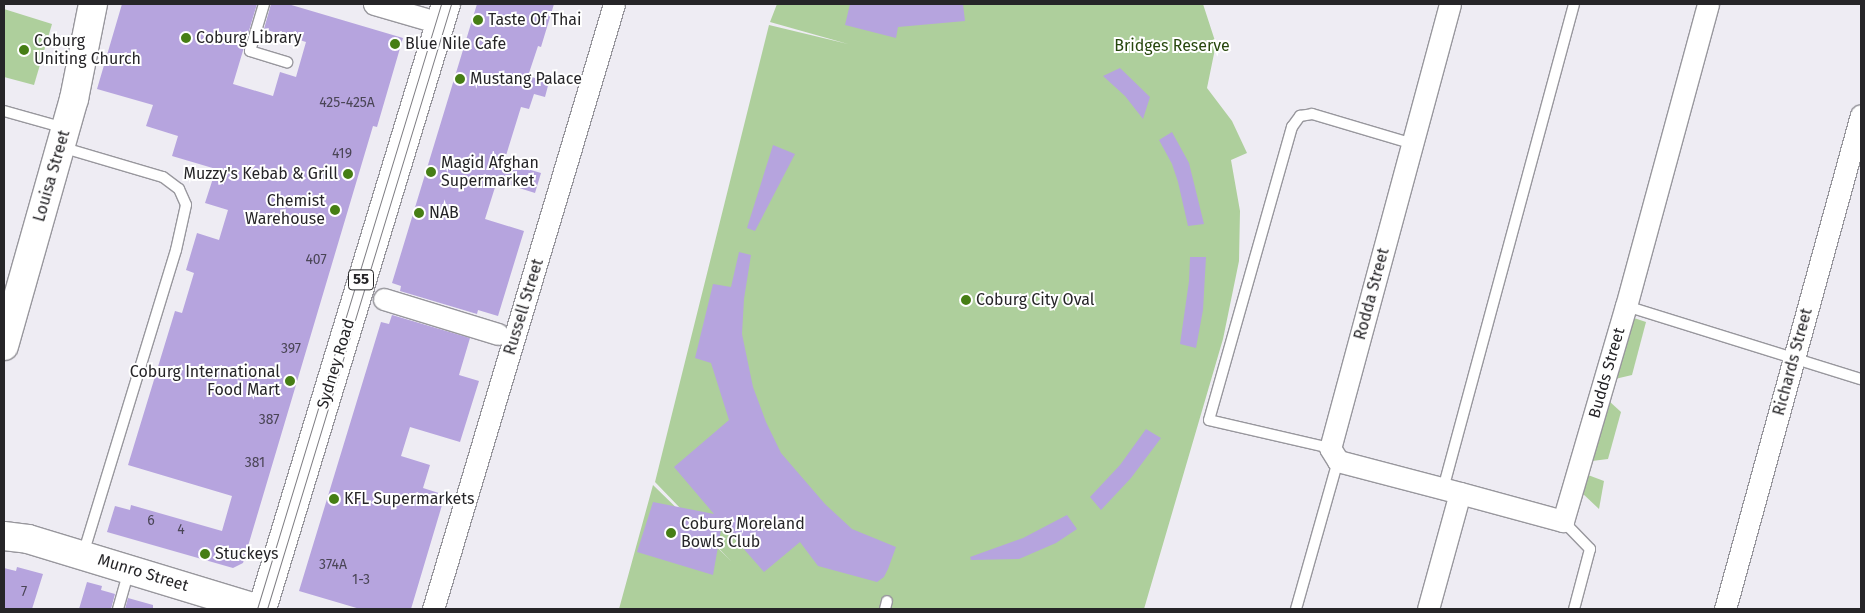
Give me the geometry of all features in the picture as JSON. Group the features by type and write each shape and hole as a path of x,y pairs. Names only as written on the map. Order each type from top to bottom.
{"main road":[{"name":"Louisa Street","path":"4,346 63,138 80,71 92,4"},
{"name":"Sydney Road","path":"262,609 443,13"},
{"name":"Munro Street","path":"12,534 258,609"}],"street":[{"path":"374,4 443,13"},
{"name":"Russell Street","path":"433,609 614,4"},
{"name":"Rodda Street","path":"1334,454 1450,4"},
{"name":"Budds Street","path":"1563,521 1626,306 1708,4"},
{"name":"Richards Street","path":"1725,609 1861,115"},
{"path":"384,300 498,334"},
{"path":"1334,454 1451,491 1563,521"},
{"path":"1428,609 1451,491"}],"lane":[{"path":"264,4 250,50 288,62"},
{"path":"1451,491 1574,4"},
{"path":"4,111 63,138 163,178 180,189 186,205 176,250 83,555"},
{"path":"1296,609 1334,454 1209,420 1292,127 1300,116 1312,114 1413,144"},
{"path":"1626,306 1861,379"},
{"path":"1563,521 1590,549 1574,609"},
{"path":"118,609 129,569"}],"green space":[{"name":"Coburg City Oval","path":"777,4 1203,4 1216,44 1207,88 1232,121 1247,153 1231,160 1240,211 1239,261 1223,339 1144,609 619,609 653,485 731,561 655,482 769,25 848,44 770,22"},
{"name":"Coburg Uniting Church","path":"4,9 52,24 34,85 4,77"},
{"path":"1631,317 1646,322 1632,375 1615,379"},
{"path":"1609,401 1621,412 1608,459 1592,461"},
{"path":"1588,475 1604,481 1599,509 1581,492"}],"building":[{"path":"122,4 257,4 233,84 273,96 280,72 296,77 306,42 264,29 271,4 288,4 403,38 377,127 373,126 243,563 233,568 107,532 115,506 130,510 131,505 222,531 232,496 128,465 175,311 182,313 194,273 186,270 197,233 219,240 228,210 205,203 216,169 172,156 178,136 146,126 153,105 97,89"},
{"path":"477,4 554,4 541,47 538,46 528,76 549,82 545,97 534,94 529,109 521,107 504,162 541,173 535,193 497,181 485,219 524,231 498,316 478,310 477,314 400,291 401,286 392,283"},
{"path":"850,4 963,4 965,21 898,27 896,38 845,25"},
{"path":"1120,68 1150,97 1143,119 1125,96 1103,76"},
{"path":"1172,132 1189,163 1204,224 1188,226 1172,164 1159,140"},
{"path":"773,145 795,154 755,231 747,228"},
{"path":"739,252 751,255 744,299 742,334 753,387 766,422 781,453 825,504 852,529 896,547 884,577 877,582 818,566 800,542 764,572 722,524 713,575 637,552 653,502 714,514 674,467 729,420 711,363 695,358 713,284 731,287"},
{"path":"1190,257 1206,257 1203,310 1196,348 1180,344 1189,281"},
{"path":"392,315 470,338 459,375 479,381 460,442 410,427 401,456 430,465 423,488 445,495 411,609 360,609 299,591 381,322 389,324"},
{"path":"1146,429 1161,438 1131,478 1101,510 1090,497 1120,465"},
{"path":"1067,515 1077,529 1056,543 1019,559 971,560 970,557 1023,538"},
{"path":"17,567 43,574 32,609 4,609 4,568 16,571"},
{"path":"87,582 102,586 101,590 115,594 111,609 79,609"},
{"path":"128,598 153,605 153,609 125,609"}],"tram line":[{"path":"257,609 441,4"},
{"path":"267,609 451,4"}],"place":[{"name":"Taste Of Thai","path":"478,20"},
{"name":"Coburg Library","path":"186,38"},
{"name":"Blue Nile Cafe","path":"395,44"},
{"name":"Coburg Uniting Church","path":"24,50"},
{"name":"Mustang Palace","path":"460,79"},
{"name":"Magid Afghan Supermarket","path":"431,172"},
{"name":"Muzzy's Kebab & Grill","path":"348,174"},
{"name":"Chemist Warehouse","path":"335,210"},
{"name":"NAB","path":"419,213"},
{"name":"Coburg City Oval","path":"966,300"},
{"name":"Coburg International Food Mart","path":"290,381"},
{"name":"KFL Supermarkets","path":"334,499"},
{"name":"Coburg Moreland Bowls Club","path":"671,533"},
{"name":"Stuckeys","path":"205,554"}],"park label":[{"name":"Bridges Reserve","path":"1172,46"}]}
